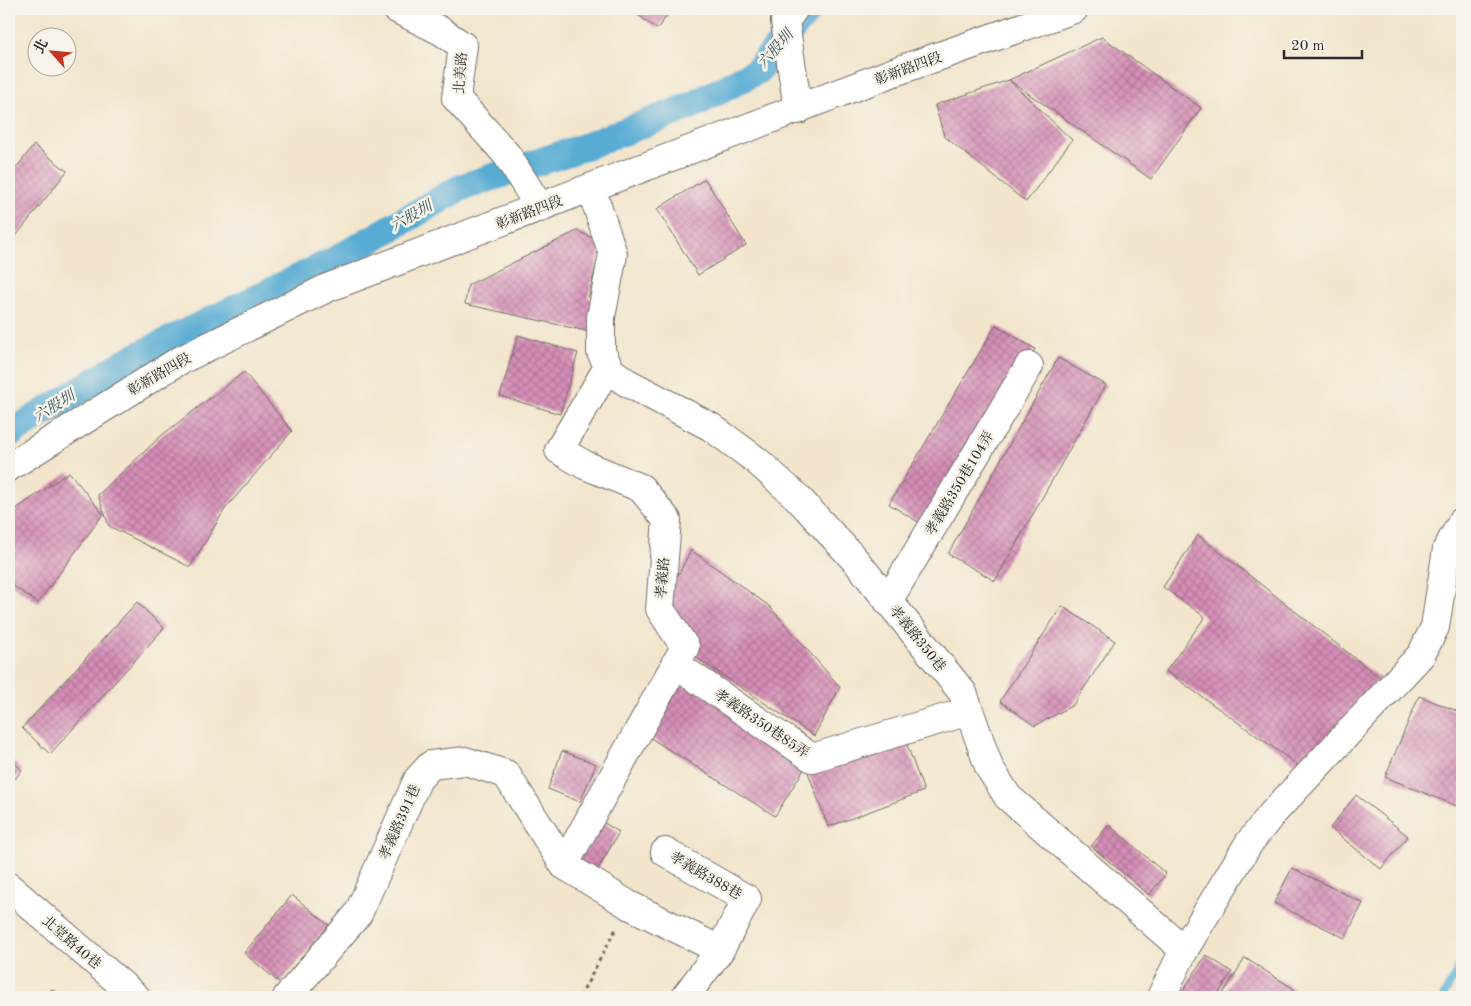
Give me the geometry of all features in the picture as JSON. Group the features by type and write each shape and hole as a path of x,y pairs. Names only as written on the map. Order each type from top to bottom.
{"street":[{"name":"北美路","path":"397,9 440,31 463,46 456,98 508,155 540,207"},
{"name":"彰新路四段","path":"9,467 177,362 318,292 894,72 1074,9"},
{"path":"789,15 798,109"},
{"path":"590,188 613,254 600,317 601,352 608,367"},
{"name":"孝義路350巷104弄","path":"888,601 1029,366"},
{"name":"孝義路350巷","path":"608,367 626,382 711,426 756,460 798,498 856,561 963,693 988,767 1008,797 1184,950"},
{"name":"孝義路","path":"564,865 685,647 660,609 667,520 641,488 586,465 559,450 608,367"},
{"path":"1161,997 1184,950 1249,843 1272,814 1421,655 1435,627 1447,549 1462,522"},
{"name":"孝義路350巷85弄","path":"675,664 812,758 969,711"},
{"name":"孝義路391巷","path":"287,997 358,914 418,779 431,765 465,761 506,774 564,865"},
{"name":"孝義路388巷","path":"665,852 747,898 720,950"},
{"path":"564,865 629,905 720,950 685,997"},
{"name":"北堂路40巷","path":"9,887 136,997"}],"path":[{"path":"580,997 629,905"}],"building":[{"path":"630,9 672,9 657,29"},
{"path":"1102,37 1201,108 1151,179 1009,80"},
{"path":"1009,80 1072,140 1026,202 944,136 935,105"},
{"path":"34,145 67,171 9,245 9,177"},
{"path":"705,179 746,245 698,275 657,209"},
{"path":"577,231 602,242 588,298 607,305 600,334 465,304 468,285"},
{"path":"996,325 1035,349 928,528 889,504"},
{"path":"518,335 578,353 560,414 500,396"},
{"path":"1058,358 1106,385 995,581 948,554"},
{"path":"244,372 292,431 225,509 190,567 109,526 98,495 161,436"},
{"path":"69,472 103,514 38,603 9,583 9,514"},
{"path":"1198,535 1380,678 1299,766 1166,671 1205,617 1163,587"},
{"path":"691,550 769,606 840,687 814,736 697,658 666,599"},
{"path":"137,602 164,628 50,754 22,728"},
{"path":"1062,606 1115,641 1073,705 1035,726 1000,701"},
{"path":"678,679 809,761 775,816 644,734"},
{"path":"1419,696 1462,713 1462,799 1459,807 1385,777"},
{"path":"904,737 924,791 828,827 808,772"},
{"path":"562,751 596,764 580,802 548,789"},
{"path":"9,758 22,770 9,786"},
{"path":"1356,795 1408,836 1381,869 1330,828"},
{"path":"601,821 619,832 593,878 575,867"},
{"path":"1109,825 1166,874 1149,895 1091,846"},
{"path":"1292,868 1363,903 1345,938 1274,903"},
{"path":"292,895 329,925 280,983 244,953"},
{"path":"1206,955 1232,972 1216,997 1179,997"},
{"path":"1245,958 1294,989 1289,997 1221,997"},
{"path":"52,989 61,997 44,997"}],"waterway":[{"name":"六股圳","path":"9,434 129,360 337,259 460,188 581,148 691,106 757,71 809,9"},
{"path":"1443,997 1462,962"}]}
